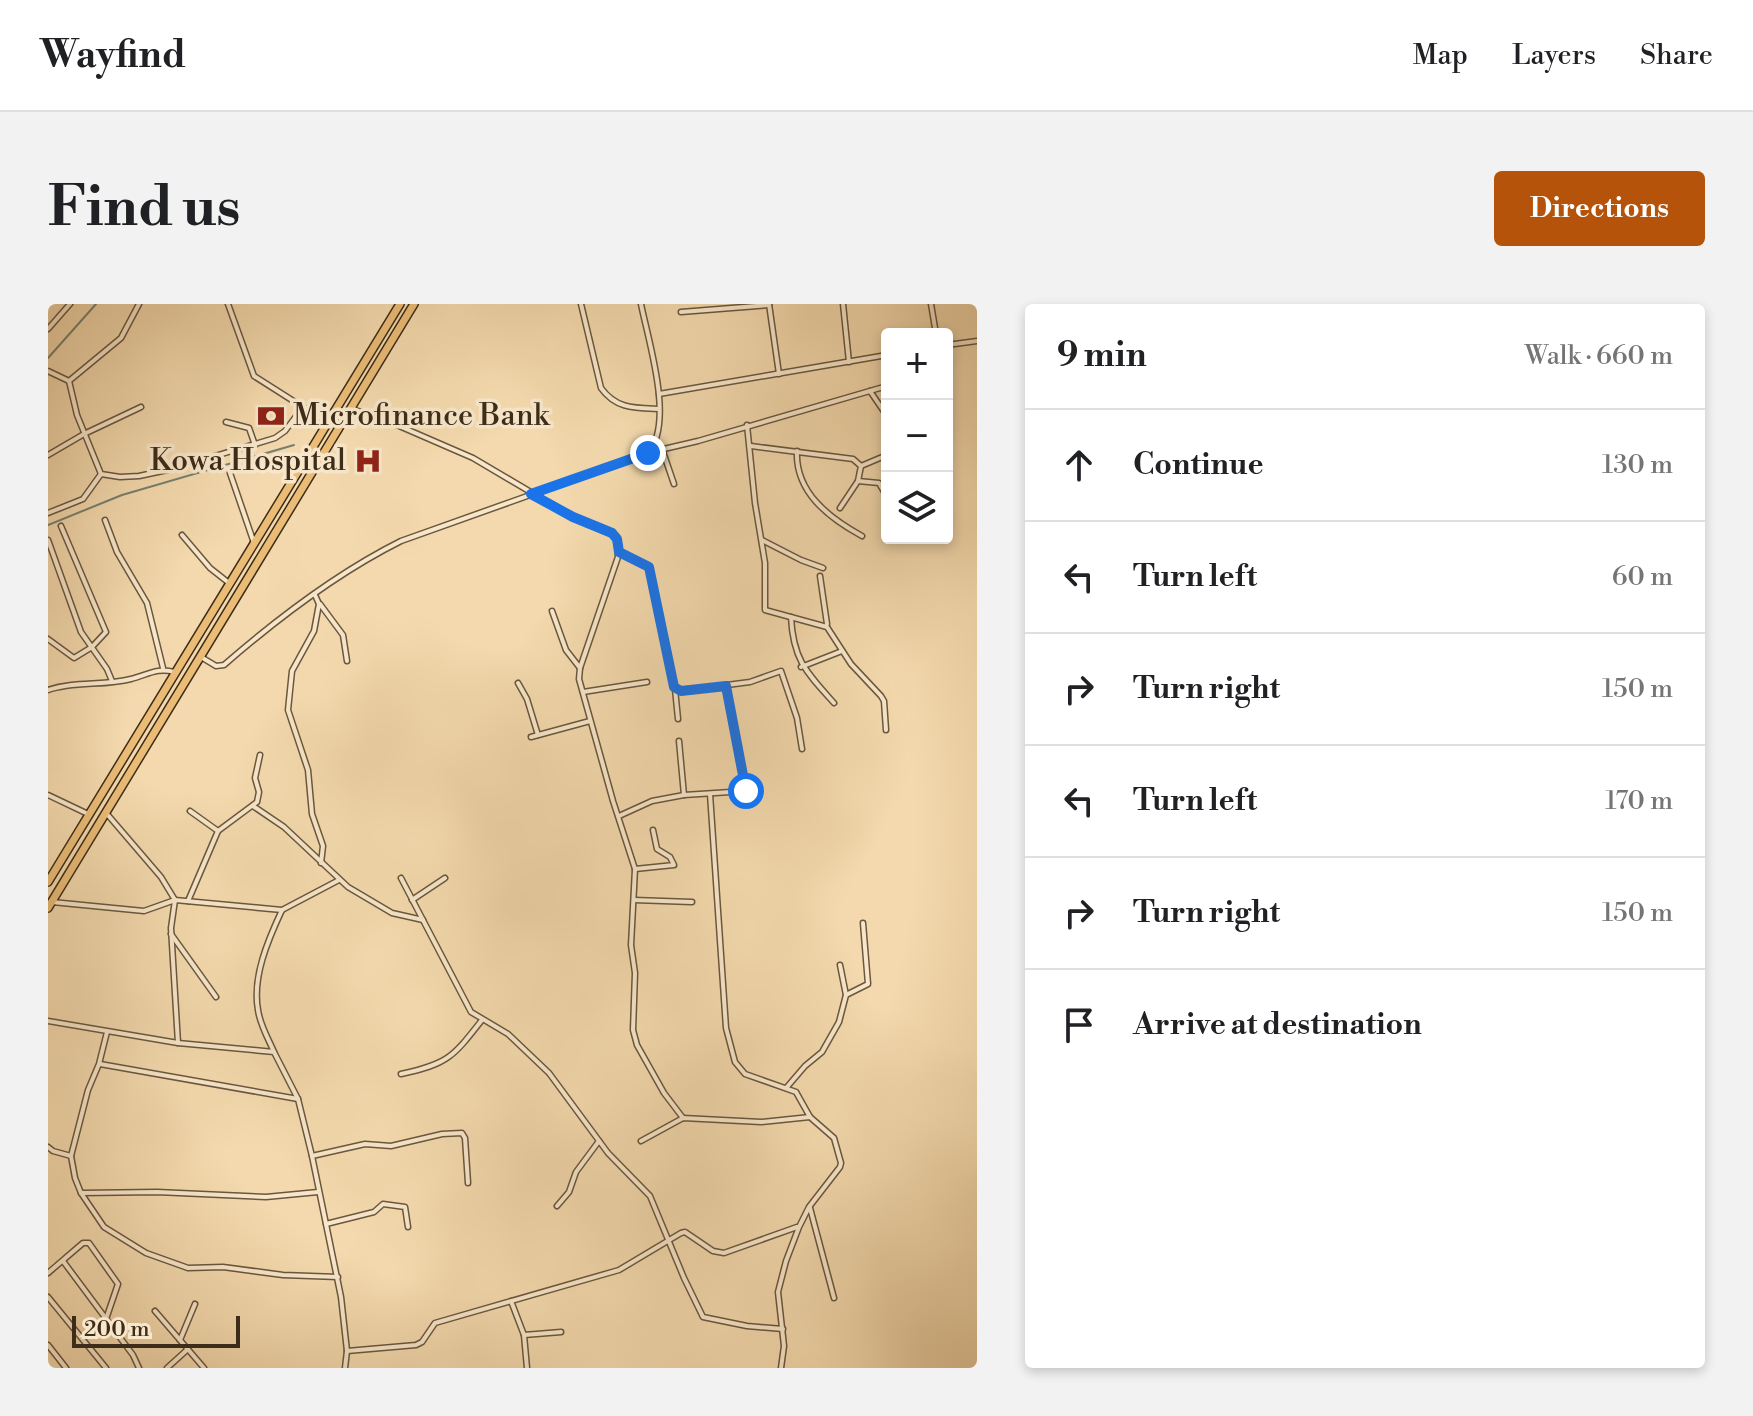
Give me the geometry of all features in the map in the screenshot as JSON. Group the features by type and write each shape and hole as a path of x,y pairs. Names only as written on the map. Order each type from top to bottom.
{"main road":[{"path":"48,880 400,304"},
{"path":"50,905 414,304"},
{"path":"246,558 257,565"}],"street":[{"path":"49,327 70,304"},
{"path":"69,381 121,338 139,304"},
{"path":"228,304 254,376 328,423"},
{"path":"581,304 601,388 626,407 659,409"},
{"path":"641,304 659,394 656,440 648,453"},
{"path":"843,304 849,362"},
{"path":"931,304 935,328"},
{"path":"681,312 769,305 779,374"},
{"path":"953,345 977,343"},
{"path":"659,394 881,356"},
{"path":"48,371 69,381 84,434 101,474"},
{"path":"201,657 216,666 224,665 314,594 401,541 648,453 881,388"},
{"path":"870,391 881,407"},
{"path":"48,455 141,407"},
{"path":"101,474 139,476 255,445 281,435 303,407"},
{"path":"351,408 473,458 531,494 573,517 612,533 617,539 619,552 579,679 635,869 631,945 635,973 633,1030 637,1045 657,1081 683,1118"},
{"path":"226,422 249,428 255,445"},
{"path":"747,425 765,563 765,610 827,627"},
{"path":"750,445 853,459 861,466"},
{"path":"662,449 674,484"},
{"path":"797,451 798,474 807,489 828,514 862,536"},
{"path":"861,466 881,458"},
{"path":"840,508 858,481 861,466"},
{"path":"230,473 254,544"},
{"path":"48,513 83,499 101,474"},
{"path":"858,481 879,483 881,486"},
{"path":"105,520 117,552 147,603 163,668"},
{"path":"48,639 74,658 92,647 105,635 106,629 61,526"},
{"path":"182,535 210,568 229,583"},
{"path":"48,540 81,632 112,681"},
{"path":"762,540 823,568"},
{"path":"619,552 649,567 675,689 678,719"},
{"path":"820,576 827,627 842,651 884,701 886,730"},
{"path":"314,594 345,639 347,661"},
{"path":"319,602 311,639 292,673 288,710 308,770 312,817 323,844 321,863"},
{"path":"552,611 566,650 580,668"},
{"path":"791,617 792,640 801,667 834,703"},
{"path":"801,667 842,651"},
{"path":"48,690 132,679 163,668 176,673"},
{"path":"675,689 681,691 750,682 781,671 797,718 802,749"},
{"path":"583,692 647,682"},
{"path":"518,683 527,699 538,735"},
{"path":"618,816 652,801 684,795 746,791 726,686"},
{"path":"531,737 590,721"},
{"path":"679,741 684,795"},
{"path":"188,901 218,831 253,806 259,792 255,778 260,755"},
{"path":"710,794 722,986 732,1054 745,1074 787,1087 799,1095 810,1117 834,1138 841,1163 809,1207 799,1227 778,1292 783,1329 781,1368"},
{"path":"48,795 90,815"},
{"path":"253,806 284,827 339,880 392,913 423,920"},
{"path":"190,811 218,831"},
{"path":"107,813 161,877 175,900 171,934 178,1043"},
{"path":"635,869 674,865 670,857 657,849 653,830"},
{"path":"401,878 464,1002 482,1020 508,1034 549,1073 599,1141 650,1196 703,1317 783,1329"},
{"path":"412,900 445,878"},
{"path":"50,905 144,911 175,900 282,910 339,880"},
{"path":"634,900 692,902"},
{"path":"282,910 261,964 257,1004 263,1027 298,1099 312,1156 338,1277 347,1351 345,1368"},
{"path":"846,995 868,984 863,923"},
{"path":"171,934 216,997"},
{"path":"787,1087 825,1049 839,1022 846,995 840,965"},
{"path":"401,1074 446,1061 461,1048 482,1020"},
{"path":"48,1021 178,1043 274,1052"},
{"path":"107,1032 71,1156 81,1193 104,1227 146,1253 177,1266 338,1277"},
{"path":"99,1064 298,1099"},
{"path":"641,1141 683,1118 761,1122 810,1117"},
{"path":"312,1156 365,1144 391,1146 442,1134 462,1133 468,1183"},
{"path":"557,1206 569,1192 576,1172 599,1141"},
{"path":"48,1147 71,1156"},
{"path":"81,1193 157,1192 266,1197 319,1192"},
{"path":"326,1224 374,1212 384,1204 405,1207 408,1227"},
{"path":"809,1207 834,1298"},
{"path":"347,1351 416,1345 435,1323 619,1270 685,1232 713,1251 724,1253 799,1227"},
{"path":"48,1273 83,1243 90,1244 118,1284 106,1319"},
{"path":"63,1261 138,1366 131,1368"},
{"path":"48,1297 106,1368"},
{"path":"511,1301 524,1335 527,1368"},
{"path":"180,1340 195,1304"},
{"path":"155,1311 204,1368"},
{"path":"524,1335 561,1332"},
{"path":"48,1345 66,1368"},
{"path":"167,1368 188,1349"}],"waterway":[{"path":"48,358 96,304"},
{"path":"48,525 122,495 294,445"}],"place":[{"name":"Microfinance Bank","path":"271,416"},
{"name":"Kowa Hospital","path":"368,461"}],"route":[{"path":"648,453 531,494 573,517 612,533 617,539 619,552 649,567 674,687 681,691 726,686 746,791"}]}
